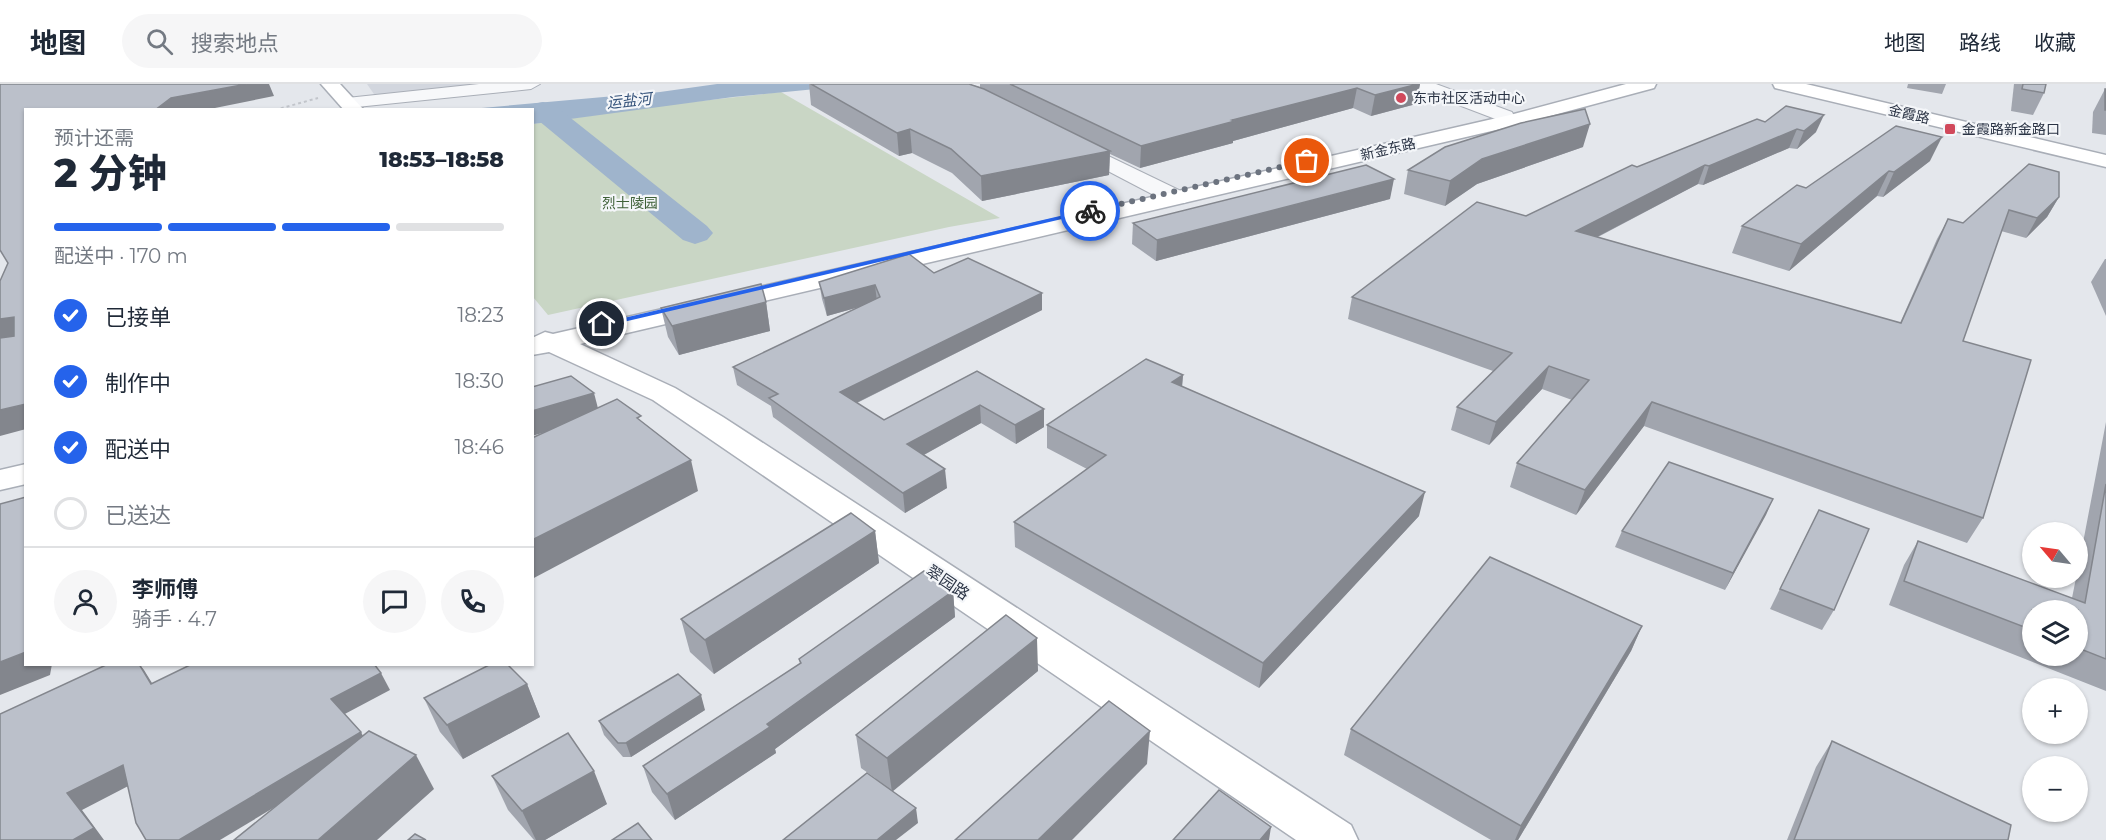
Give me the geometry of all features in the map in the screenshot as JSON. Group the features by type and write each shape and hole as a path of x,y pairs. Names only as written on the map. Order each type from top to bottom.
{"main road":[{"name":"新金东路","path":"537,342 1505,116 1610,84"},
{"name":"新金东路","path":"1173,195 1513,120 1647,84"},
{"name":"金霞路","path":"1782,84 2106,161"},
{"name":"金霞路","path":"1821,84 2106,153"},
{"name":"翠园路","path":"537,342 664,394 1334,840"},
{"path":"0,468 24,462"},
{"path":"0,480 24,474"}],"street":[{"path":"342,97 531,84"},
{"path":"1420,84 1505,116"},
{"path":"1054,136 1173,195"}],"path":[{"path":"285,108 342,97"}],"shaded area":[{"path":"367,84 492,84 376,97"}],"green space":[{"name":"烈士陵园","path":"781,92 1000,218 949,227 548,315 534,298 534,124 664,105"}],"water":[{"name":"运盐河","path":"717,84 867,84 733,97 534,124 534,108 481,108 660,92"}],"building":[{"path":"0,84 247,84 171,98 158,108 24,108 24,404 0,410 0,338 14,336 14,317 0,319 0,281 8,263 0,250"},
{"path":"811,84 969,84 984,89 1110,151 981,176 951,149 910,129 897,133"},
{"path":"1010,84 1418,84 1375,95 1357,88 1141,146"},
{"path":"2023,84 2046,84 2044,93 2022,89"},
{"path":"1786,106 1824,115 1804,131 1797,129 1709,166 1705,165 1576,231 1901,323 1948,219 1963,223 2029,164 2059,172 2059,197 2037,218 2009,210 1963,341 2031,360 1983,518 1652,402 1585,490 1517,463 1589,380 1549,366 1496,422 1457,407 1512,353 1352,297 1477,202 1526,216 1632,165 1637,167 1757,119 1765,122"},
{"path":"1585,109 1590,124 1482,159 1450,181 1408,170 1445,147 1521,123"},
{"path":"1896,126 1942,137 1894,172 1889,171 1801,244 1742,226 1797,185 1806,188"},
{"path":"1366,165 1394,179 1157,240 1133,223"},
{"path":"909,254 934,273 968,258 1042,293 840,392 884,420 977,371 1044,409 1015,425 980,405 907,444 945,469 903,493 769,398 778,394 733,367 880,297 875,285 824,298 819,282"},
{"path":"761,284 766,302 672,326 661,308"},
{"path":"1146,359 1183,375 1172,382 1425,492 1263,663 1014,522 1106,455 1047,425"},
{"path":"571,376 594,393 534,410 534,386"},
{"path":"617,399 641,416 637,418 691,460 534,539 534,437"},
{"path":"1669,462 1773,499 1733,573 1622,531"},
{"path":"2106,484 2106,659 2088,652 2088,600 2086,600"},
{"path":"24,498 24,653 0,662 0,504"},
{"path":"1819,510 1869,529 1834,610 1780,589"},
{"path":"851,513 875,531 705,640 681,619"},
{"path":"1918,541 2022,580 2022,588 2045,588 2077,600 2022,600 2022,626 1904,581"},
{"path":"1490,557 1642,626 1521,826 1351,729"},
{"path":"924,571 953,591 767,724 770,727 667,794 643,766 801,663 799,659"},
{"path":"1006,615 1037,638 887,758 856,735"},
{"path":"104,666 140,666 151,684 188,666 376,666 381,673 331,699 361,732 179,840 146,840 136,823 123,765 67,793 94,828 73,840 0,840 0,714"},
{"path":"487,666 509,666 527,684 447,725 424,698"},
{"path":"678,674 701,695 626,743 618,743 599,721"},
{"path":"1109,701 1150,731 1038,840 955,840"},
{"path":"369,731 416,755 318,840 234,840"},
{"path":"568,733 594,771 522,811 492,776"},
{"path":"1832,741 2011,825 2008,840 1794,840"},
{"path":"867,773 916,808 877,840 783,840"},
{"path":"1219,790 1271,827 1260,840 1173,840"},
{"path":"638,823 652,840 612,840"},
{"path":"415,834 426,840 408,840"}],"waterway":[{"path":"543,110 695,233"}],"way so far":[{"path":"1090,211 1307,161"}],"place":[{"name":"东市社区活动中心","path":"1401,98"},
{"name":"金霞路新金路口","path":"1950,129"}],"route":[{"path":"602,324 1090,211"}]}
